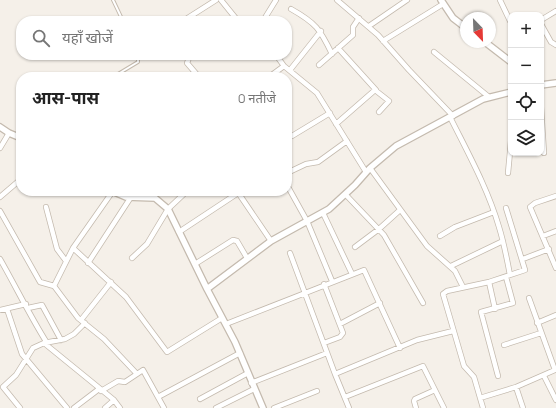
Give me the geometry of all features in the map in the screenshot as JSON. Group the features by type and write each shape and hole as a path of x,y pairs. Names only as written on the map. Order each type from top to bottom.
{"street":[{"path":"191,16 216,0"},
{"path":"221,0 234,16"},
{"path":"266,16 276,0"},
{"path":"338,0 369,26 452,117 477,172 494,212 503,241 513,303 481,312 498,376"},
{"path":"369,26 407,0"},
{"path":"500,0 508,17"},
{"path":"383,41 442,2 453,18 460,23"},
{"path":"292,9 306,18 321,31 332,54"},
{"path":"544,18 556,11"},
{"path":"318,65 354,34 353,27 360,18"},
{"path":"544,30 549,39 556,45"},
{"path":"290,70 321,31"},
{"path":"338,48 376,90 389,101 379,112"},
{"path":"492,48 508,60"},
{"path":"434,52 489,97"},
{"path":"188,60 187,63 195,72"},
{"path":"280,60 284,66 317,93 347,141 368,170 427,246 451,266 463,287"},
{"path":"275,72 284,66"},
{"path":"544,84 556,83"},
{"path":"336,124 376,90"},
{"path":"207,289 271,240 323,213 346,195 368,170 396,146 489,97 508,93"},
{"path":"292,136 330,114"},
{"path":"0,127 16,136"},
{"path":"0,148 9,133"},
{"path":"292,170 306,164 316,163 347,141"},
{"path":"508,173 510,156"},
{"path":"0,197 16,183"},
{"path":"292,194 307,222 332,281"},
{"path":"346,195 379,229 399,258 423,303"},
{"path":"54,286 66,261 109,196"},
{"path":"128,196 155,198 168,209 240,353 263,408"},
{"path":"132,258 152,239 168,209 181,196"},
{"path":"179,232 231,196"},
{"path":"240,196 271,240"},
{"path":"556,196 534,203 530,207 556,268"},
{"path":"88,263 131,197"},
{"path":"46,207 58,249 66,261"},
{"path":"484,408 474,377 464,366 443,294 448,291 489,282 525,270 523,259 506,208"},
{"path":"355,247 379,229 400,210"},
{"path":"0,211 38,279 44,283 54,286 83,322 104,339 137,374"},
{"path":"440,236 455,227 494,212"},
{"path":"323,213 352,274"},
{"path":"543,236 556,231"},
{"path":"195,264 233,240 237,241 247,258"},
{"path":"451,266 503,241"},
{"path":"74,248 88,263 126,297 167,352 222,318"},
{"path":"523,259 549,249"},
{"path":"290,253 349,408"},
{"path":"0,259 46,343 100,390 114,400 120,408"},
{"path":"226,324 324,284 364,270 400,348"},
{"path":"3,387 16,376 33,348 74,334 111,282"},
{"path":"489,282 495,309"},
{"path":"324,284 340,324 342,335 324,343"},
{"path":"480,398 516,387 555,370 529,298"},
{"path":"340,324 380,303"},
{"path":"0,310 42,305 60,340"},
{"path":"7,309 18,348 25,359 67,408"},
{"path":"538,323 556,314"},
{"path":"335,374 425,338 453,332"},
{"path":"504,345 541,333"},
{"path":"158,397 240,353"},
{"path":"216,408 253,386 327,353"},
{"path":"345,397 424,366 444,408"},
{"path":"74,408 100,390 118,381 125,382 143,370 164,408"},
{"path":"200,399 248,374"},
{"path":"544,376 556,400"},
{"path":"0,381 20,408"},
{"path":"516,387 523,408"},
{"path":"274,408 317,390"},
{"path":"416,408 414,401 415,399 435,390"},
{"path":"105,408 114,400"}],"lane":[{"path":"113,0 121,16"},
{"path":"121,72 138,62 138,60"}]}
